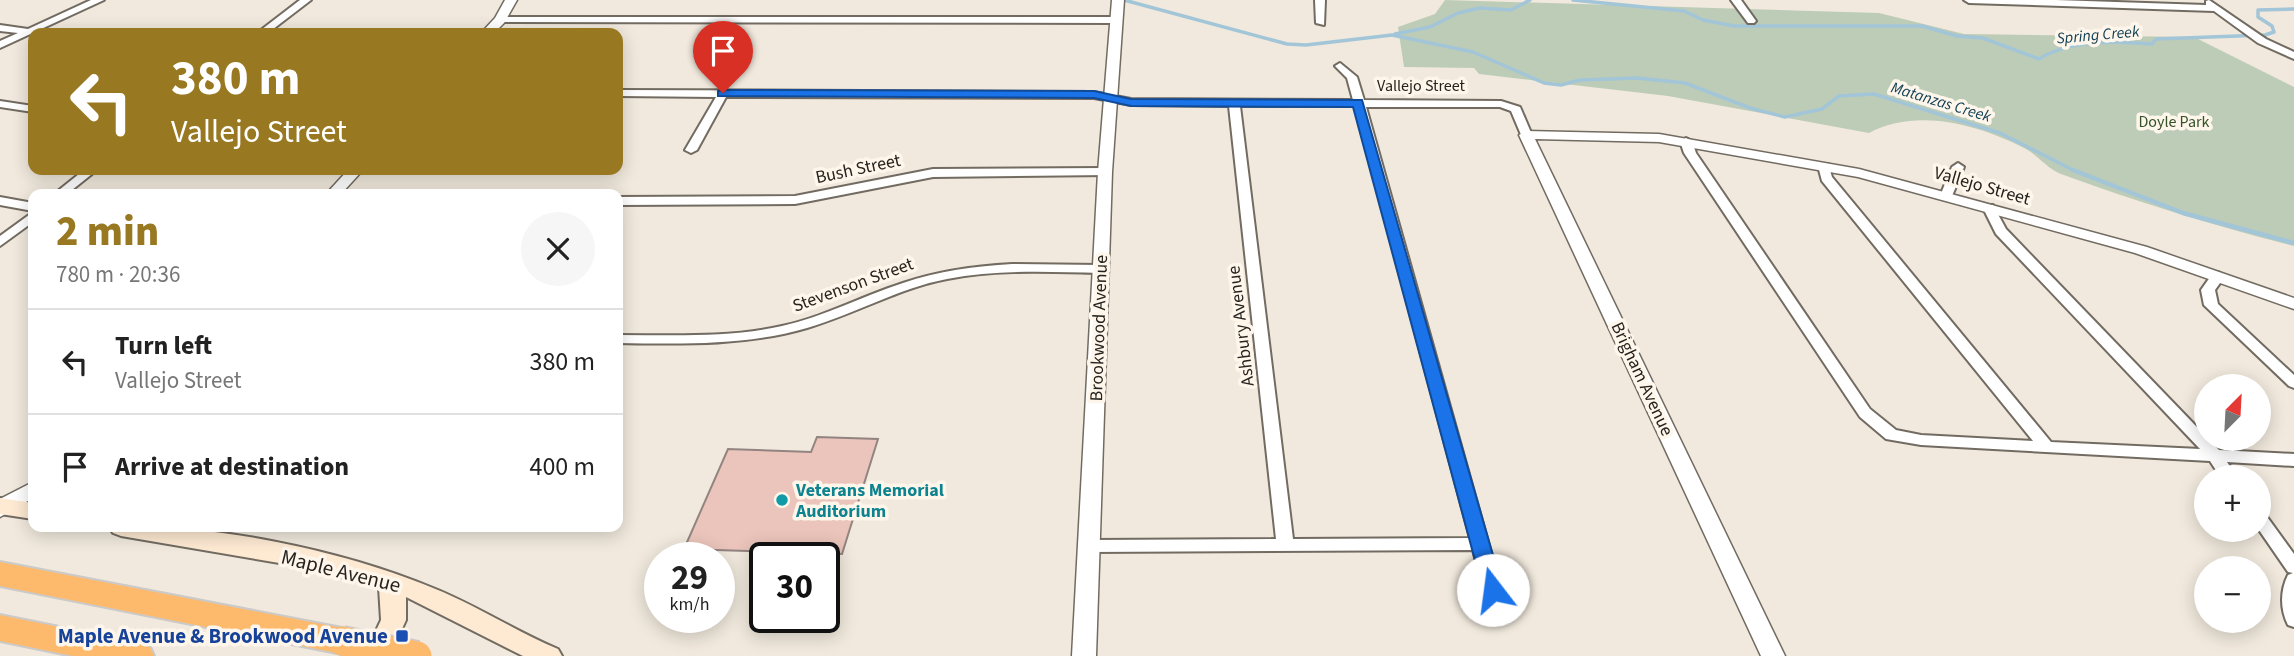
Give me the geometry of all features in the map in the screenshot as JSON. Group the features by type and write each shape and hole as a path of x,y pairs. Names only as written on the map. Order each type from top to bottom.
{"highway":[{"path":"0,574 417,656"},
{"path":"0,628 138,656"}],"main road":[{"path":"2,507 28,510"},
{"name":"Maple Avenue","path":"149,532 305,560 389,581 423,593 548,656"},
{"path":"375,656 393,631 396,617 389,581"}],"street":[{"path":"45,28 99,0"},
{"path":"269,28 306,0"},
{"path":"492,28 500,20 510,0"},
{"path":"1320,0 1321,23"},
{"path":"1735,0 1751,21"},
{"path":"1969,0 2101,2 2217,8"},
{"path":"2205,0 2262,41 2294,56"},
{"path":"500,20 1117,8"},
{"name":"Brookwood Avenue","path":"1084,656 1091,546 1105,172 1113,99 1117,8"},
{"path":"0,28 28,32"},
{"path":"0,45 28,35"},
{"path":"1340,66 1352,77 1499,613"},
{"name":"Vallejo Street","path":"623,93 1094,95 1131,103 1510,105"},
{"path":"691,150 723,93"},
{"name":"Ashbury Avenue","path":"1234,103 1285,544"},
{"path":"0,104 28,108"},
{"name":"Brigham Avenue","path":"1510,105 1516,109 1773,656"},
{"name":"Vallejo Street","path":"1526,135 1629,136 1686,141 1824,166 1946,196 2141,250 2294,303"},
{"path":"1686,141 1690,153 1865,413 1891,435 1922,440 2294,460"},
{"path":"1824,166 1826,178 2046,446"},
{"path":"1946,196 1958,167"},
{"name":"Bush Street","path":"623,201 795,200 933,173 1105,172"},
{"path":"66,189 85,175"},
{"path":"338,189 351,175"},
{"path":"0,201 28,207"},
{"path":"1989,208 2000,231 2221,465"},
{"path":"0,242 28,220"},
{"name":"Stevenson Street","path":"623,339 709,339 781,330 812,322 916,283 960,272 991,269 1101,268"},
{"path":"2218,276 2208,290 2211,305 2294,383"},
{"path":"2,507 28,492"},
{"path":"2271,534 2294,566"},
{"path":"1091,546 1480,544"},
{"path":"2294,580 2290,602 2294,620"}],"green space":[{"name":"Doyle Park","path":"1445,0 1879,13 1964,34 2194,37 2294,87 2294,246 2176,213 2056,172 2026,149 2008,140 1948,122 1907,121 1869,133 1668,96 1479,74 1474,68 1404,67 1398,27 1435,14"}],"building":[{"name":"Veterans Memorial Auditorium","path":"817,437 878,439 842,554 840,542 749,542 749,551 735,551 735,542 687,542 728,449 811,452"}],"waterway":[{"name":"Matanzas Creek","path":"1124,0 1287,44 1306,45 1392,35 1473,52 1544,83 1561,85 1580,80 1637,78 1685,83 1750,108 1785,117 1822,109 1839,96 1874,94 2000,133 2073,170"},
{"name":"Spring Creek","path":"1395,34 1430,27 1458,13 1480,8 1511,10 1530,0"},
{"name":"Spring Creek","path":"1573,0 1684,11 1703,20 1734,26 1922,26 1957,36 1983,38 2039,59 2064,48 2093,43 2152,44 2156,39 2265,35 2274,32 2272,26 2258,17 2258,10 2294,9"},
{"name":"Matanzas Creek","path":"2073,170 2183,213 2294,243"},
{"name":"Matanzas Creek","path":"2073,170 2077,172"}],"place":[{"name":"Veterans Memorial Auditorium","path":"782,500"},
{"name":"Maple Avenue & Brookwood Avenue","path":"402,636"}],"route":[{"path":"723,93 1098,95 1131,103 1358,103 1493,590"}]}
